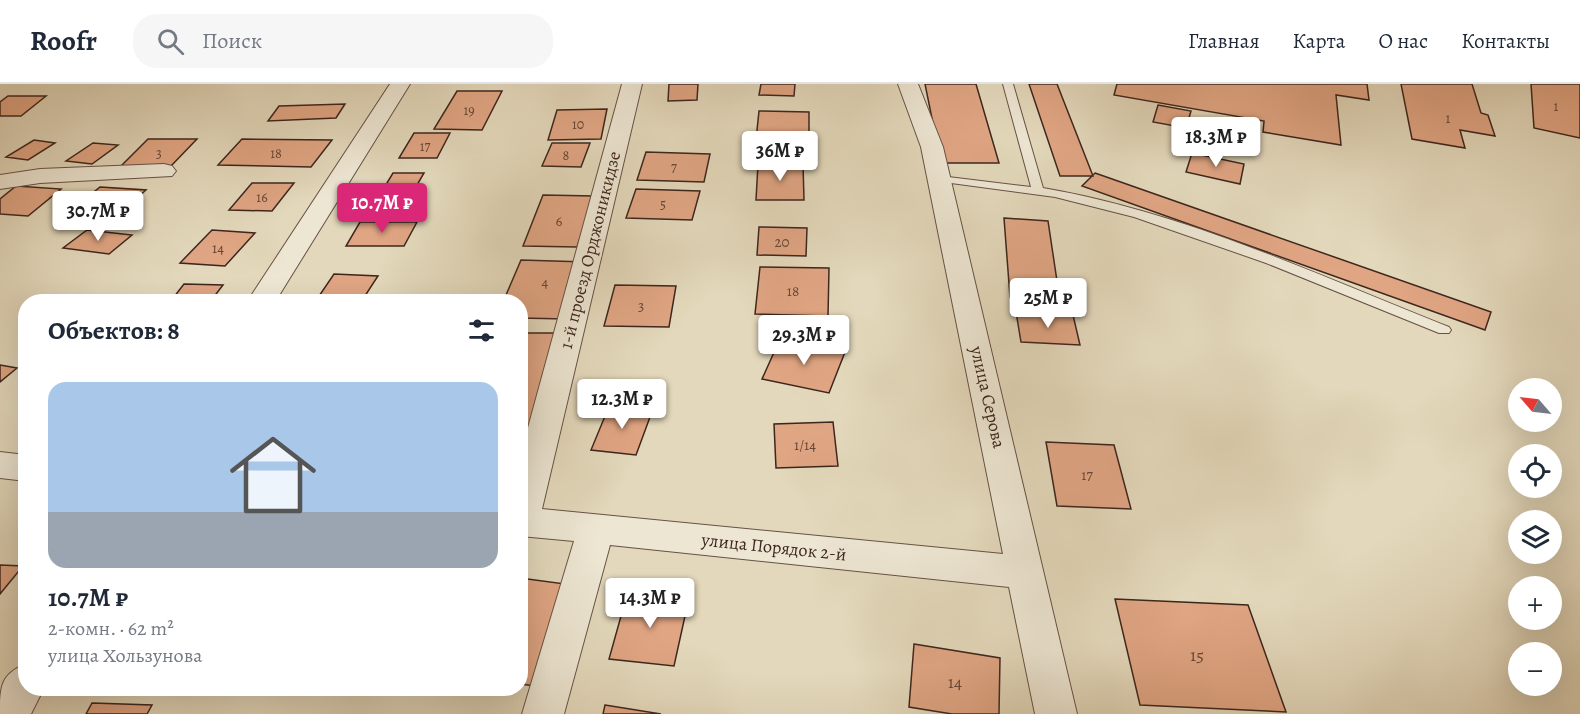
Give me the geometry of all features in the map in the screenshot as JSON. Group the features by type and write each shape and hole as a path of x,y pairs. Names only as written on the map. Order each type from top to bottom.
{"street":[{"path":"266,294 400,84"},
{"name":"1-й проезд Орджоникидзе","path":"528,493 632,84"},
{"name":"улица Серова","path":"908,84 932,147 940,179 1056,714"},
{"path":"0,182 40,176 164,171"},
{"path":"0,465 18,467"},
{"name":"улица Порядок 2-й","path":"528,522 1027,573"},
{"path":"543,714 596,529"},
{"path":"7,714 18,696"}],"lane":[{"path":"1008,84 1038,190"},
{"path":"940,179 1038,190 1094,202 1186,230 1444,330"}],"building":[{"path":"669,84 698,84 697,100 668,101"},
{"path":"761,84 795,84 794,96 759,95"},
{"path":"925,84 976,84 999,163 941,163"},
{"path":"1029,84 1057,84 1093,176 1060,176"},
{"path":"1117,84 1367,84 1369,100 1336,95 1341,145 1263,132 1264,121 1114,95"},
{"path":"1401,84 1472,84 1481,113 1488,115 1495,136 1460,130 1465,148 1412,139"},
{"path":"1531,84 1580,84 1580,138 1534,128"},
{"path":"457,91 502,91 482,130 434,129"},
{"path":"8,96 46,96 21,116 0,116 0,102"},
{"path":"345,104 336,118 268,121 279,106"},
{"path":"1158,105 1191,111 1186,128 1153,122"},
{"path":"607,109 601,139 548,140 557,110"},
{"path":"759,111 809,112 809,149 755,149"},
{"path":"414,133 450,133 437,158 399,158"},
{"path":"148,139 197,139 170,167 120,167"},
{"path":"242,139 332,140 311,167 218,165"},
{"path":"34,140 55,143 28,160 6,157"},
{"path":"93,143 118,145 92,164 66,161"},
{"path":"552,143 590,143 581,167 542,166"},
{"path":"646,152 710,154 704,182 637,180"},
{"path":"1192,153 1244,164 1240,184 1186,172"},
{"path":"758,164 803,164 804,200 756,200"},
{"path":"393,173 424,173 402,211 370,211"},
{"path":"1095,173 1491,312 1485,330 1082,186"},
{"path":"252,183 294,183 272,211 229,210"},
{"path":"16,186 61,189 28,216 0,214 0,199"},
{"path":"100,187 146,190 116,217 68,213"},
{"path":"636,189 700,191 692,220 626,218"},
{"path":"543,195 594,196 577,247 523,246"},
{"path":"1004,218 1048,221 1060,301 1010,297"},
{"path":"360,222 417,222 404,246 346,246"},
{"path":"759,227 807,228 806,256 757,255"},
{"path":"87,230 132,235 109,254 63,248"},
{"path":"212,230 255,233 225,266 180,263"},
{"path":"521,260 586,262 566,319 528,318 528,294 506,294"},
{"path":"760,267 829,268 828,316 755,314"},
{"path":"334,274 378,276 366,294 320,294"},
{"path":"184,284 223,285 216,294 176,294"},
{"path":"615,285 676,286 669,327 604,326"},
{"path":"1016,312 1073,315 1080,345 1021,342"},
{"path":"528,333 559,333 528,434"},
{"path":"780,339 845,352 829,393 762,379"},
{"path":"0,365 17,368 0,382"},
{"path":"610,404 653,409 636,455 591,450"},
{"path":"833,422 838,466 776,468 774,424"},
{"path":"1046,442 1114,445 1131,509 1057,506"},
{"path":"0,565 18,566 18,572 0,594"},
{"path":"528,579 573,585 535,686 528,685"},
{"path":"628,591 689,598 674,666 609,659"},
{"path":"1115,599 1248,605 1286,712 1140,705"},
{"path":"914,644 1000,658 999,714 952,714 909,707"},
{"path":"92,703 152,705 147,714 86,714"},
{"path":"605,705 661,714 603,714"}]}
